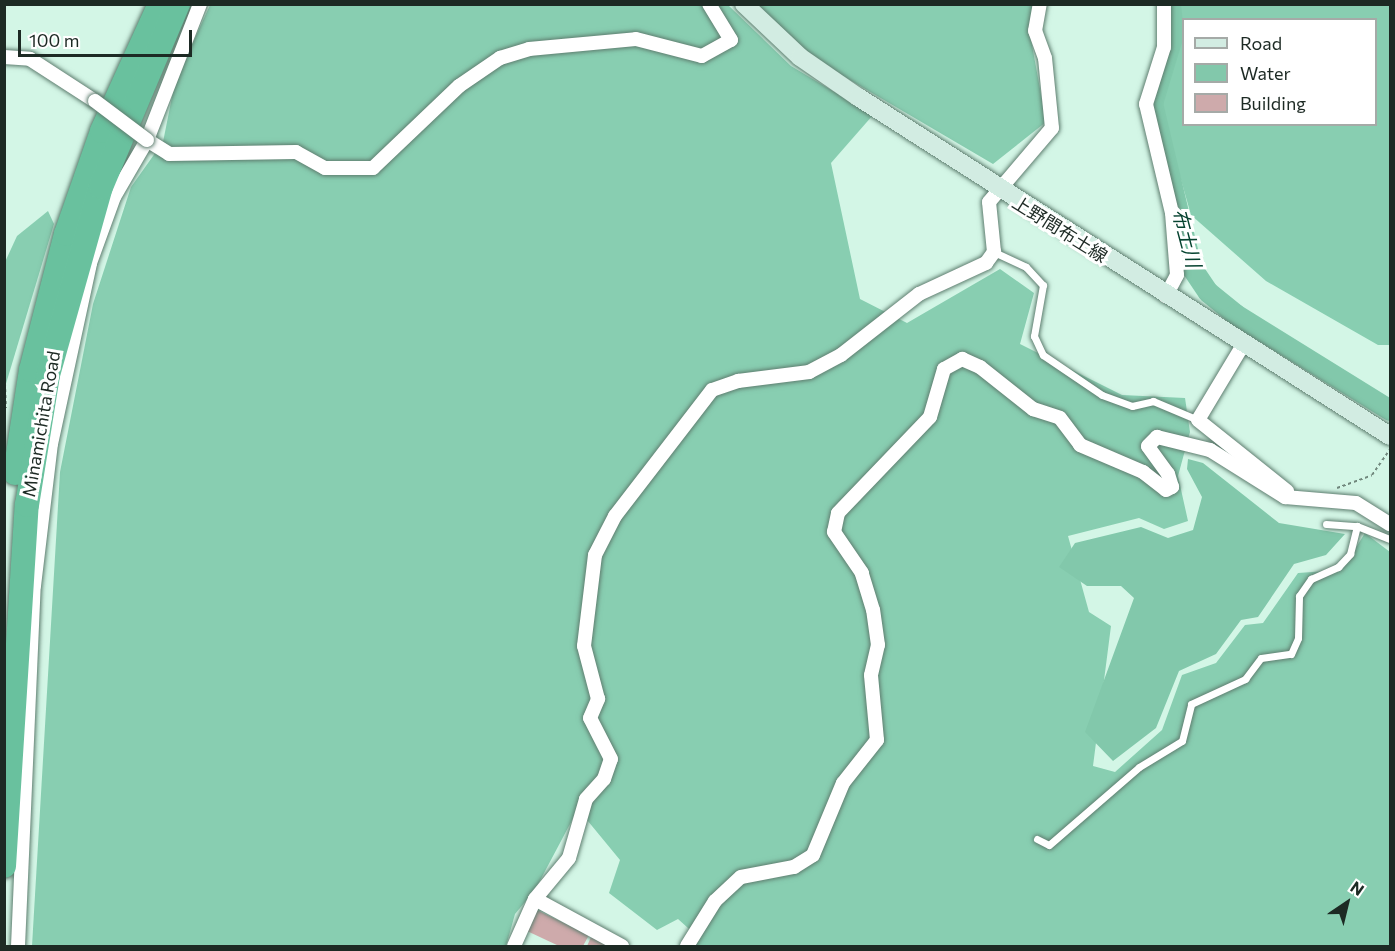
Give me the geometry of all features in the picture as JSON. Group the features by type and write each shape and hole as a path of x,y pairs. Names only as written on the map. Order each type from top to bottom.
{"highway":[{"name":"Minamichita Road","path":"4,579 21,431 46,303 102,131 160,4"},
{"name":"Minamichita Road","path":"4,866 27,505 48,375 98,197 178,4"}],"main road":[{"name":"上野間布土線","path":"744,4 800,57 997,189 1390,436"}],"street":[{"path":"18,946 34,586 51,444 90,263 114,197 147,140 200,4"},
{"path":"4,57 30,59 95,101 169,154 296,152 325,168 373,168 459,86 500,58 529,49 636,39 702,56 731,40 710,4"},
{"path":"514,946 535,899 568,858 586,798 604,778 610,759 590,718 598,699 584,646 595,555 633,488 712,390 738,381 808,372 841,355 919,294 986,263 994,252 989,202 997,189 1052,128 1045,58 1035,31 1040,4"},
{"path":"1164,4 1164,47 1146,104 1172,213 1177,275 1166,296"},
{"path":"1243,345 1198,420 1286,490 1306,498"},
{"path":"687,946 715,901 741,877 794,867 813,855 843,783 877,740 871,675 878,645 873,610 862,573 834,532 838,513 930,417 944,369 962,359 980,367 1033,409 1060,418 1080,445 1143,472 1166,490 1172,487 1168,474 1148,446 1157,437 1210,450 1286,497 1356,503 1390,524"},
{"path":"535,899 622,946"}],"lane":[{"path":"994,252 1026,267 1043,285 1034,336 1043,355 1102,394 1132,406 1153,400 1198,420"},
{"path":"1326,524 1357,526 1390,539"},
{"path":"1037,839 1049,845 1139,767 1182,741 1191,704 1245,679 1261,658 1291,654 1298,638 1299,596 1311,579 1338,567 1350,554 1357,526"}],"path":[{"path":"4,359 4,418"},
{"path":"1306,498 1365,480 1390,448"}],"shaded area":[{"path":"210,5 728,5 791,66 873,115 831,163 860,299 907,323 1000,269 1034,293 1020,344 1122,395 1185,398 1190,432 1178,476 1188,521 1164,529 1139,518 1068,536 1089,612 1111,626 1093,766 1115,772 1162,730 1182,675 1216,663 1245,625 1263,623 1298,573 1342,570 1365,533 1390,552 1390,946 692,946 698,937 678,919 657,930 609,893 620,860 578,809 535,890 515,914 506,946 32,946 60,472 93,304 131,187 163,142 175,82"},
{"path":"754,5 1034,5 1030,34 1046,122 993,164 804,53"},
{"path":"1179,5 1390,5 1390,345 1378,345 1266,281 1191,215 1160,106 1182,27 1182,126 1377,126 1377,18 1182,18"},
{"path":"48,211 54,224 5,387 5,262 17,236"}],"water":[{"path":"1188,459 1203,463 1279,523 1345,534 1326,555 1294,564 1258,617 1241,620 1216,654 1179,671 1156,728 1113,761 1085,732 1134,598 1121,586 1087,586 1059,567 1075,543 1141,527 1168,538 1193,530 1202,497 1187,469"}],"building":[{"path":"537,910 589,935 583,946 559,946 527,931"},
{"path":"592,935 611,946 587,946"}],"waterway":[{"name":"布土川","path":"1170,4 1173,34 1152,103 1191,267 1208,292 1235,314 1390,410"}]}
